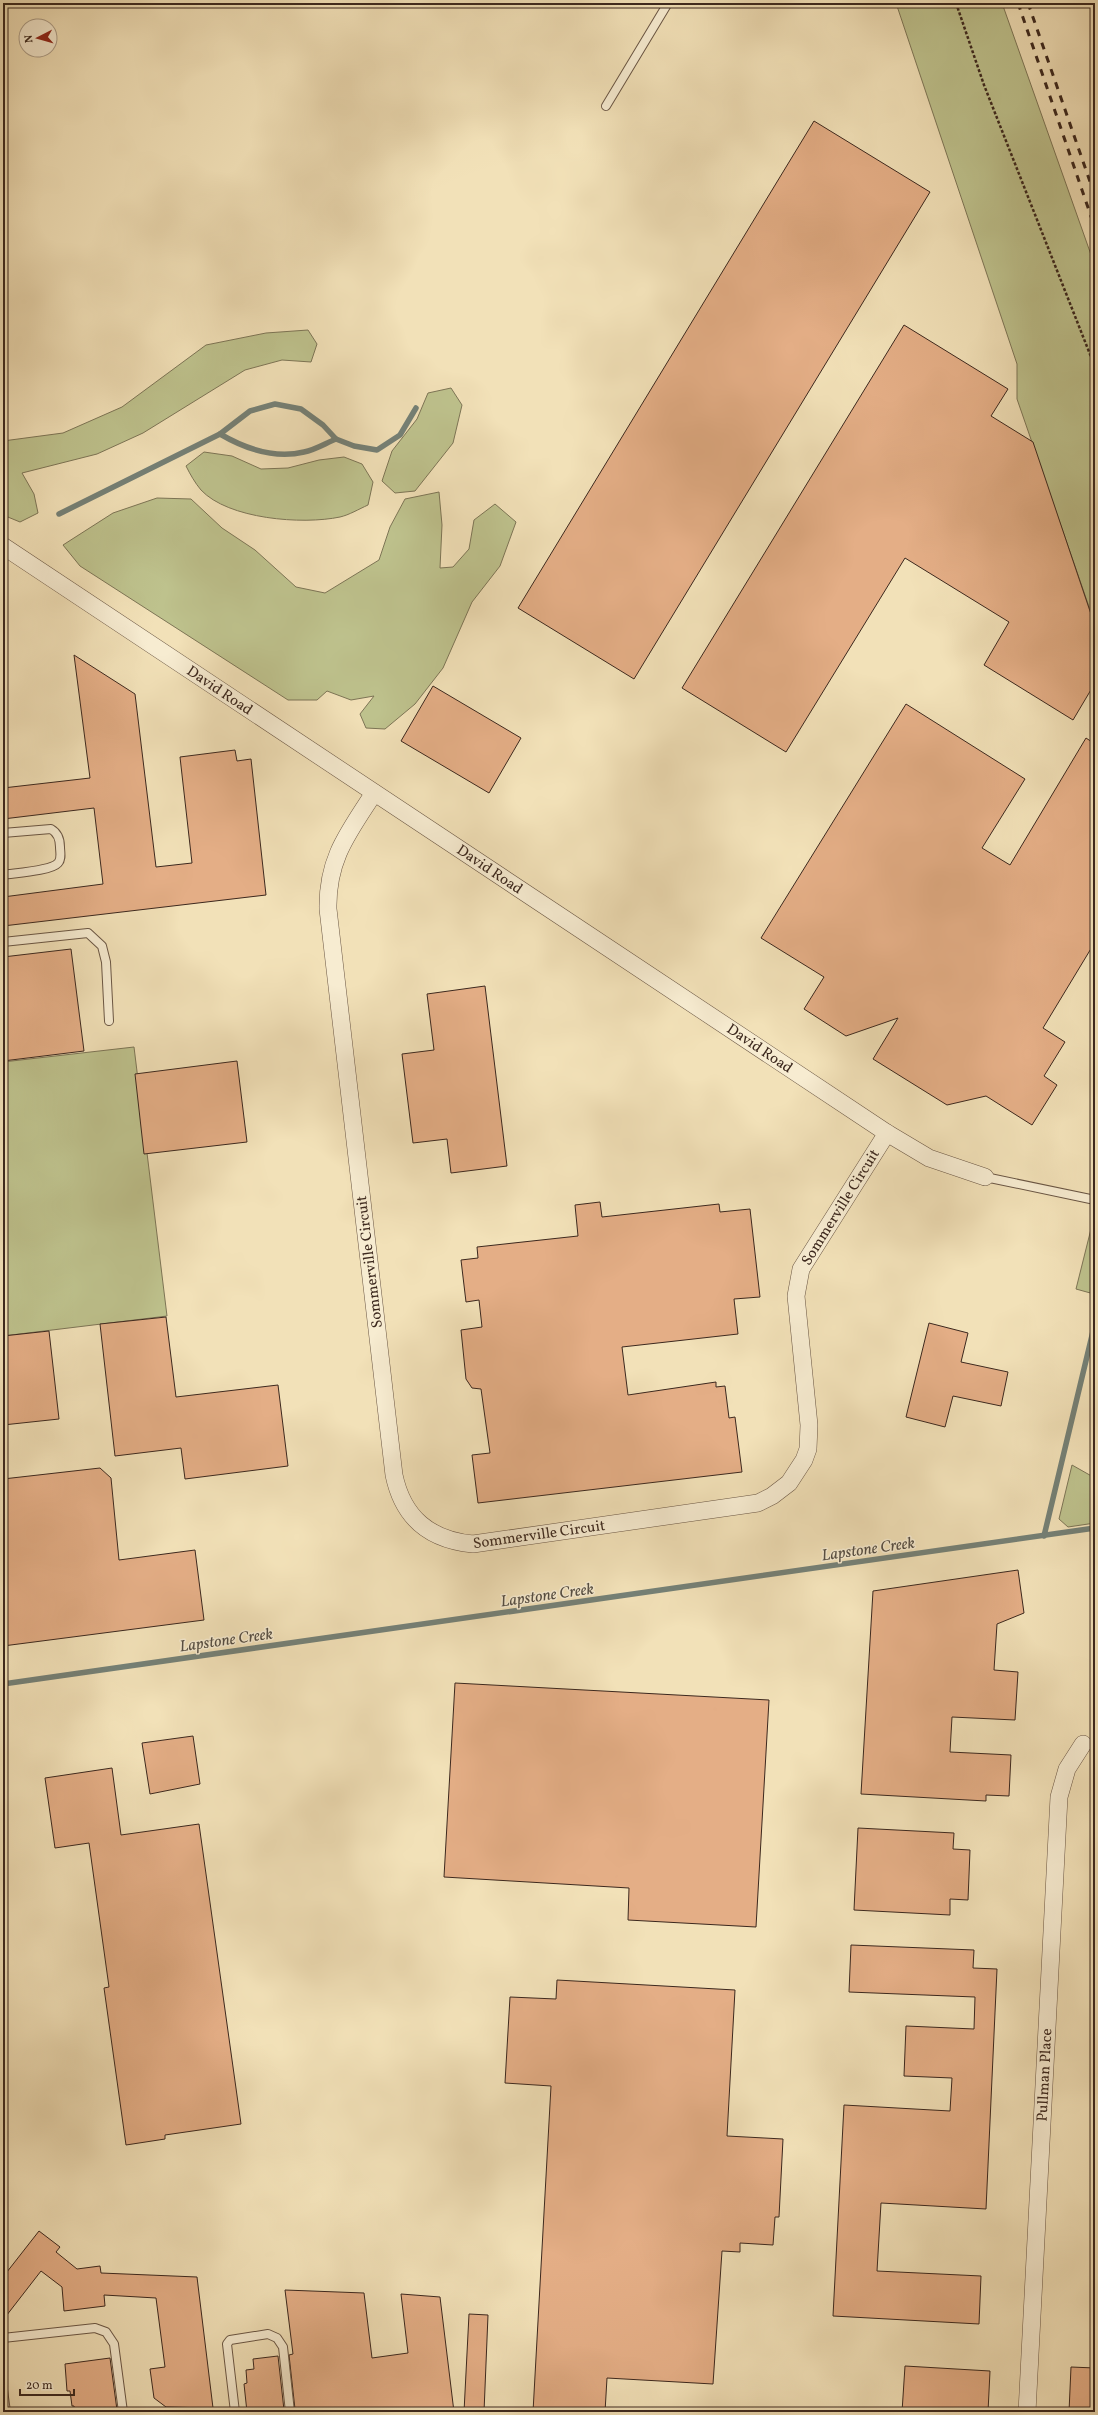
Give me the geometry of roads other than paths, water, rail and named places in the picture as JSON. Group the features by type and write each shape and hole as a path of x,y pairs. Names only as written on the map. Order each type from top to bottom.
{"street":[{"name":"David Road","path":"3,546 887,1133 929,1158 985,1177"},
{"name":"Sommerville Circuit","path":"374,793 341,843 330,874 328,909 394,1475 402,1501 416,1520 429,1531 456,1543 473,1544 758,1503 782,1488 804,1460 809,1437 796,1296 799,1274 804,1262 887,1133"},
{"name":"Pullman Place","path":"1027,2412 1059,1797 1066,1769 1083,1744"}],"lane":[{"path":"606,106 668,3"},
{"path":"3,833 51,829 56,832 60,840 60,858 58,863 49,867 3,875"},
{"path":"3,942 88,933 102,946 105,956 109,1021"},
{"path":"985,1177 1093,1200"},
{"path":"3,2338 95,2328 106,2332 114,2344 123,2412"},
{"path":"235,2412 227,2344 230,2340 268,2334 277,2338 283,2347 290,2412"},
{"path":"3,2390 6,2412"}],"waterway":[{"path":"59,514 220,434 250,411 275,404 301,409 323,425 336,439 354,446 377,450 400,435 416,408"},
{"path":"220,434 249,448 282,454 293,454 308,451 336,439"},
{"path":"1044,1536 1095,1323"},
{"name":"Lapstone Creek","path":"3,1684 1095,1528"}],"railway":[{"path":"1018,3 1095,228"},
{"path":"1028,3 1095,196"}]}
